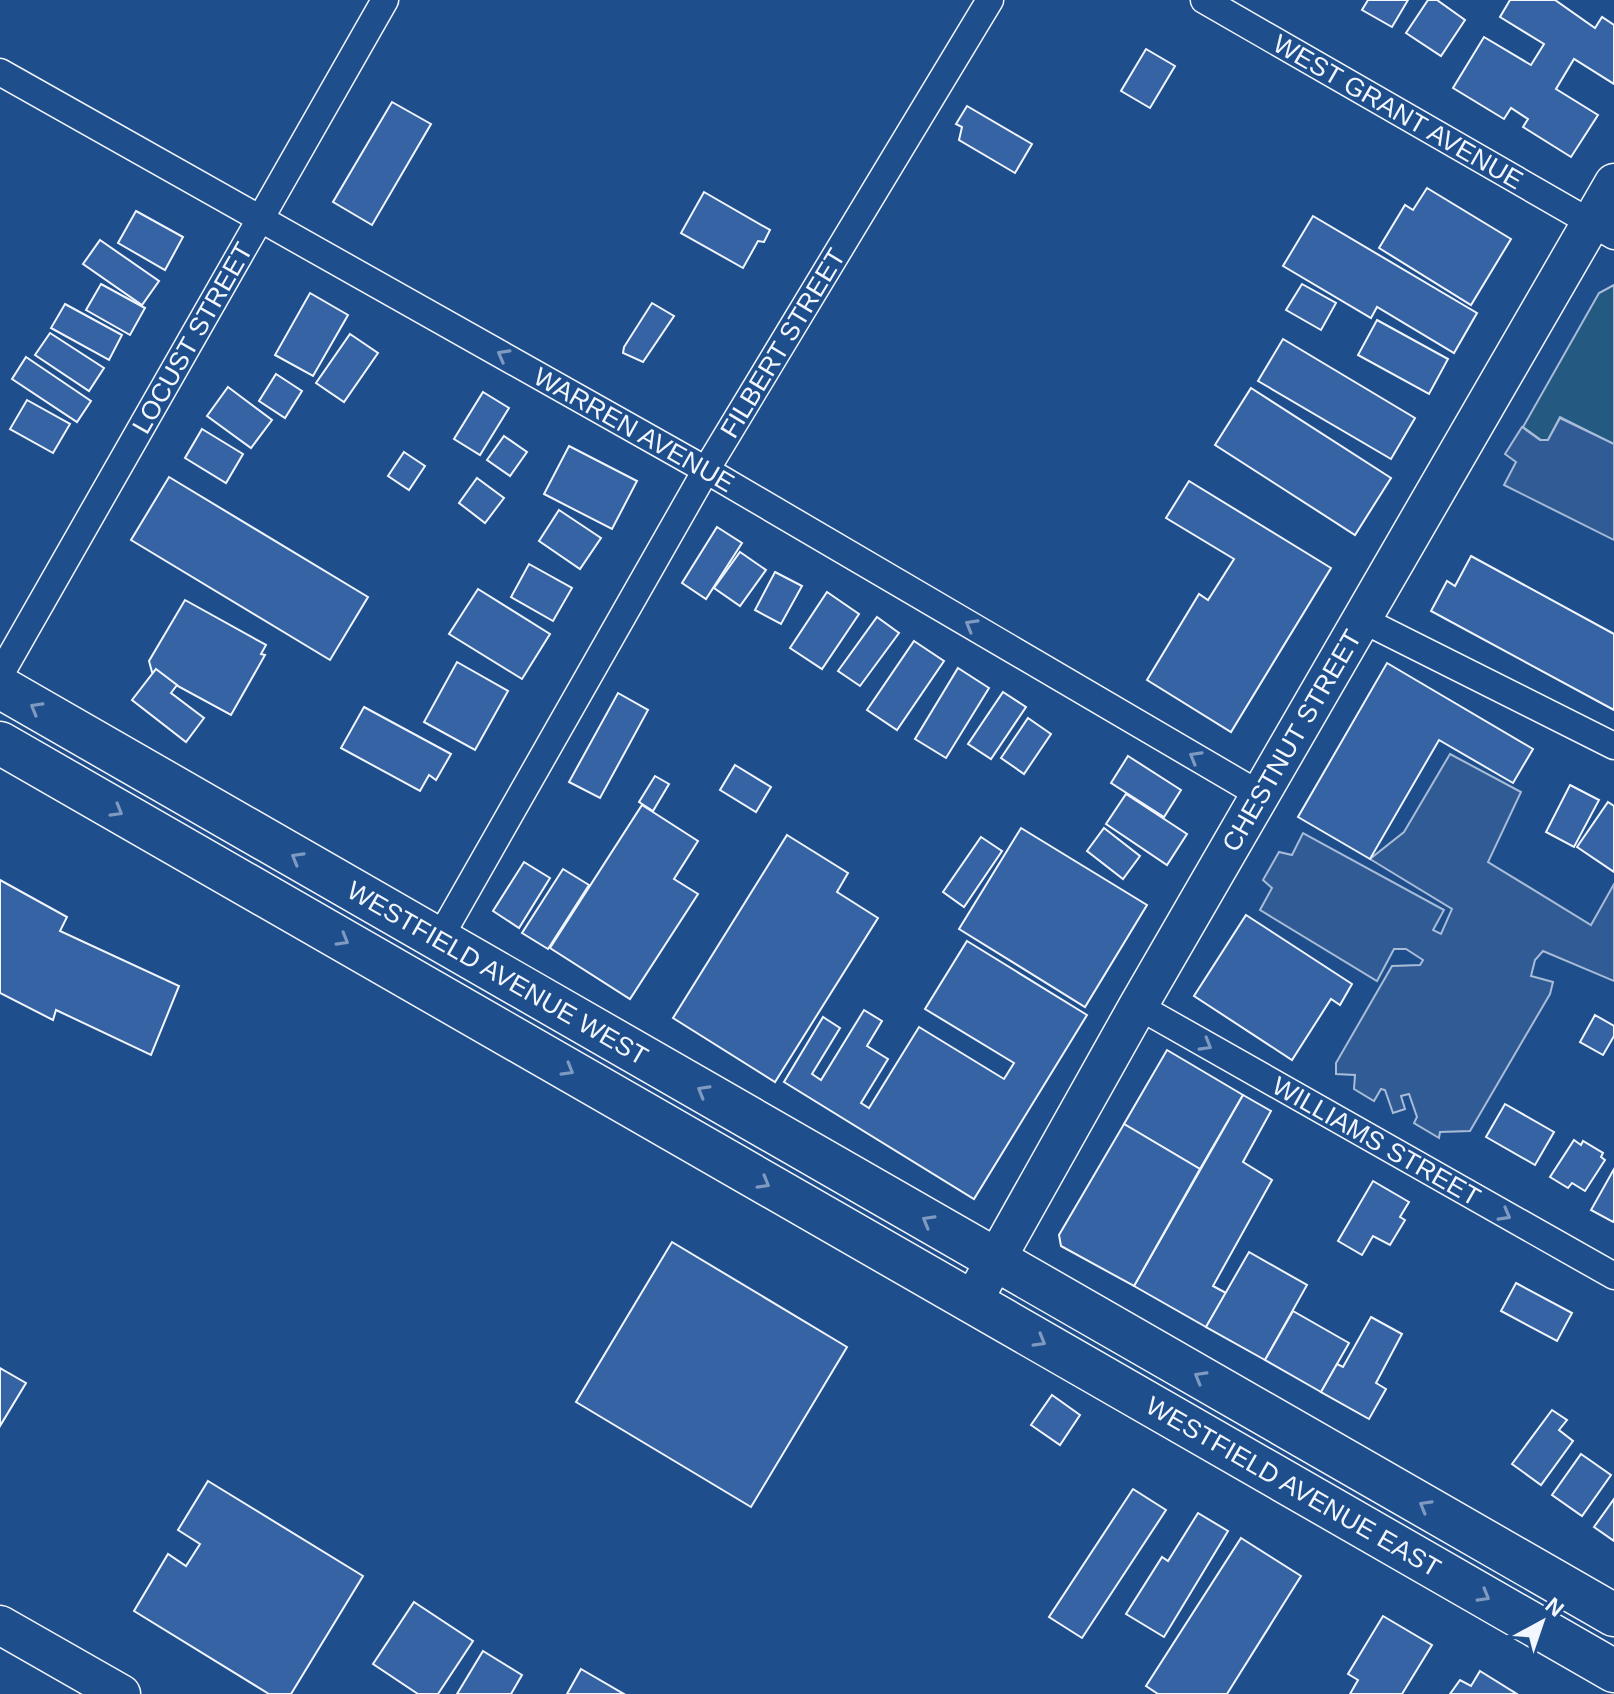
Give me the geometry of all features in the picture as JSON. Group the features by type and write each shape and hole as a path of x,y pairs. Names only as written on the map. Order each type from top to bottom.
{"main road":[{"name":"WESTFIELD AVENUE WEST","path":"0,687 996,1260"},
{"name":"WESTFIELD AVENUE WEST","path":"0,743 972,1302"},
{"name":"WESTFIELD AVENUE EAST","path":"996,1260 1614,1615"},
{"name":"WESTFIELD AVENUE EAST","path":"972,1302 1614,1671"}],"street":[{"name":"LOCUST STREET","path":"0,675 385,0"},
{"name":"FILBERT STREET","path":"439,939 706,470 990,0"},
{"name":"WEST GRANT AVENUE","path":"1204,0 1602,230"},
{"name":"WARREN AVENUE","path":"0,72 706,470 1262,796"},
{"name":"CHESTNUT STREET","path":"972,1302 1138,1006 1363,620 1602,230 1614,183"},
{"path":"1363,620 1614,746"},
{"name":"WILLIAMS STREET","path":"1138,1006 1614,1276"},
{"path":"0,1625 121,1694"}],"shaded area":[{"path":"1614,285 1614,444 1560,417 1548,440 1541,440 1523,427 1599,293"},
{"path":"1560,418 1614,444 1614,540 1504,485 1516,462 1505,454 1522,427 1540,440 1548,440"},
{"path":"1450,754 1521,792 1488,862 1591,925 1614,884 1614,981 1543,951 1535,960 1531,976 1553,982 1550,994 1470,1131 1440,1132 1439,1138 1414,1123 1417,1117 1409,1094 1401,1096 1405,1109 1393,1113 1385,1090 1381,1089 1374,1101 1354,1089 1355,1075 1336,1074 1336,1063 1392,966 1420,965 1423,960 1406,949 1394,949 1377,981 1260,910 1272,888 1263,880 1279,852 1292,855 1303,833 1444,910 1433,930 1441,934 1452,909 1370,859 1404,832"}],"building":[{"path":"1368,0 1408,0 1392,27 1362,10"},
{"path":"1428,0 1437,0 1465,20 1441,56 1406,33"},
{"path":"1510,0 1555,0 1595,28 1602,17 1614,25 1614,84 1574,59 1556,89 1598,115 1571,157 1523,127 1528,119 1511,108 1504,119 1453,88 1484,37 1531,65 1544,44 1500,17"},
{"path":"1146,49 1175,66 1150,108 1121,91"},
{"path":"392,102 431,124 372,225 333,202"},
{"path":"967,106 1032,144 1015,173 959,140 962,127 956,124"},
{"path":"1427,188 1511,239 1471,305 1379,248 1405,205 1413,210"},
{"path":"704,192 770,230 764,242 758,241 743,268 681,233"},
{"path":"136,211 183,237 165,270 118,243"},
{"path":"1313,216 1477,313 1454,353 1377,307 1371,318 1283,266"},
{"path":"100,240 159,281 142,305 83,264"},
{"path":"101,284 145,308 130,335 86,310"},
{"path":"1302,284 1336,303 1321,330 1286,310"},
{"path":"310,293 348,315 313,376 275,355"},
{"path":"652,303 674,316 643,362 623,353"},
{"path":"65,304 122,335 109,360 51,328"},
{"path":"1377,320 1448,359 1429,394 1358,355"},
{"path":"50,333 104,368 89,391 35,355"},
{"path":"350,334 378,353 344,402 316,383"},
{"path":"1283,339 1415,418 1391,459 1258,381"},
{"path":"26,357 91,401 77,422 12,379"},
{"path":"276,374 302,391 285,418 259,401"},
{"path":"228,387 272,420 251,448 207,416"},
{"path":"1251,388 1391,478 1355,535 1215,445"},
{"path":"483,392 509,408 480,455 454,439"},
{"path":"27,400 70,424 53,453 10,429"},
{"path":"202,429 243,454 226,483 185,458"},
{"path":"504,436 527,452 510,476 487,460"},
{"path":"569,446 637,481 612,529 544,494"},
{"path":"404,452 425,466 409,490 388,476"},
{"path":"169,477 368,597 330,660 131,540"},
{"path":"477,478 504,498 485,523 459,503"},
{"path":"1189,481 1331,568 1231,732 1147,680 1199,594 1208,600 1234,559 1166,518"},
{"path":"559,510 601,538 580,569 539,541"},
{"path":"717,527 742,543 706,599 682,583"},
{"path":"740,552 766,570 740,606 714,588"},
{"path":"1471,556 1614,634 1614,710 1431,611 1447,581 1455,586"},
{"path":"529,564 572,588 553,621 511,597"},
{"path":"775,572 802,586 781,624 755,610"},
{"path":"478,589 550,634 522,679 449,634"},
{"path":"827,592 859,614 822,669 790,648"},
{"path":"185,600 266,645 261,654 265,655 231,715 152,672 149,661"},
{"path":"877,617 899,633 860,686 838,671"},
{"path":"914,641 944,661 897,730 867,710"},
{"path":"457,662 508,691 475,750 424,722"},
{"path":"1387,663 1533,749 1513,783 1439,740 1370,859 1298,817"},
{"path":"958,668 989,688 946,758 915,739"},
{"path":"156,669 177,685 171,693 204,718 186,742 132,700"},
{"path":"1003,692 1026,707 991,759 968,744"},
{"path":"618,693 648,710 600,798 569,782"},
{"path":"364,707 451,754 436,780 429,775 420,791 341,748"},
{"path":"1028,718 1051,734 1024,774 1001,758"},
{"path":"1128,756 1181,790 1164,817 1111,783"},
{"path":"735,765 771,787 756,812 720,790"},
{"path":"655,776 669,784 653,811 639,802"},
{"path":"1570,785 1599,800 1574,847 1546,832"},
{"path":"1126,794 1187,834 1167,865 1106,824"},
{"path":"1608,802 1614,806 1614,872 1577,847"},
{"path":"642,805 698,841 674,879 698,894 630,999 550,948"},
{"path":"1021,828 1147,905 1085,1007 959,929"},
{"path":"1104,828 1140,856 1123,879 1087,851"},
{"path":"787,835 848,873 837,892 878,918 775,1082 673,1018"},
{"path":"981,837 1002,851 964,907 943,892"},
{"path":"524,862 550,878 519,928 493,911"},
{"path":"563,869 589,885 548,949 522,933"},
{"path":"0,880 67,917 60,931 179,986 151,1055 56,1010 53,1020 0,993"},
{"path":"1246,915 1352,984 1340,1005 1331,999 1292,1060 1194,996"},
{"path":"967,941 1087,1015 974,1199 784,1082 823,1017 840,1028 812,1074 821,1080 864,1010 882,1021 867,1046 888,1059 861,1103 869,1108 919,1027 1004,1079 1014,1063 925,1009"},
{"path":"1595,1015 1614,1026 1614,1036 1603,1055 1580,1042"},
{"path":"1167,1050 1243,1095 1200,1169 1124,1124"},
{"path":"1243,1095 1271,1111 1243,1162 1272,1180 1213,1286 1226,1293 1206,1327 1134,1286"},
{"path":"1505,1104 1554,1132 1535,1165 1486,1137"},
{"path":"1124,1124 1200,1169 1134,1286 1061,1246 1059,1235"},
{"path":"1574,1140 1581,1145 1583,1141 1603,1153 1601,1157 1605,1160 1585,1191 1572,1183 1568,1188 1550,1177"},
{"path":"1614,1169 1614,1220 1613,1222 1591,1210"},
{"path":"1373,1181 1409,1202 1400,1217 1405,1220 1390,1245 1373,1236 1362,1255 1338,1241"},
{"path":"672,1242 847,1347 751,1507 576,1402"},
{"path":"1249,1252 1307,1285 1265,1360 1206,1327"},
{"path":"1516,1283 1572,1313 1557,1341 1501,1311"},
{"path":"1293,1311 1349,1343 1321,1392 1265,1360"},
{"path":"1371,1317 1402,1334 1376,1383 1386,1389 1369,1419 1321,1392 1337,1364 1343,1367"},
{"path":"0,1368 26,1383 0,1426"},
{"path":"1052,1395 1080,1415 1060,1445 1031,1425"},
{"path":"1552,1410 1567,1420 1559,1430 1573,1441 1541,1485 1512,1464"},
{"path":"1581,1454 1611,1475 1582,1516 1552,1495"},
{"path":"208,1481 363,1576 291,1694 269,1694 134,1611 168,1554 186,1566 200,1544 178,1530"},
{"path":"1133,1489 1166,1510 1082,1638 1049,1617"},
{"path":"1614,1499 1614,1541 1594,1527"},
{"path":"1198,1513 1228,1531 1164,1637 1126,1614 1162,1557 1168,1561"},
{"path":"1241,1538 1301,1576 1227,1694 1158,1694 1146,1686"},
{"path":"414,1602 473,1641 438,1694 418,1694 373,1664"},
{"path":"1383,1616 1432,1645 1402,1694 1350,1694 1358,1680 1348,1674"},
{"path":"483,1651 522,1675 511,1694 457,1694"},
{"path":"581,1669 624,1694 567,1694"},
{"path":"1480,1671 1517,1694 1450,1694 1460,1680 1471,1686"}]}
